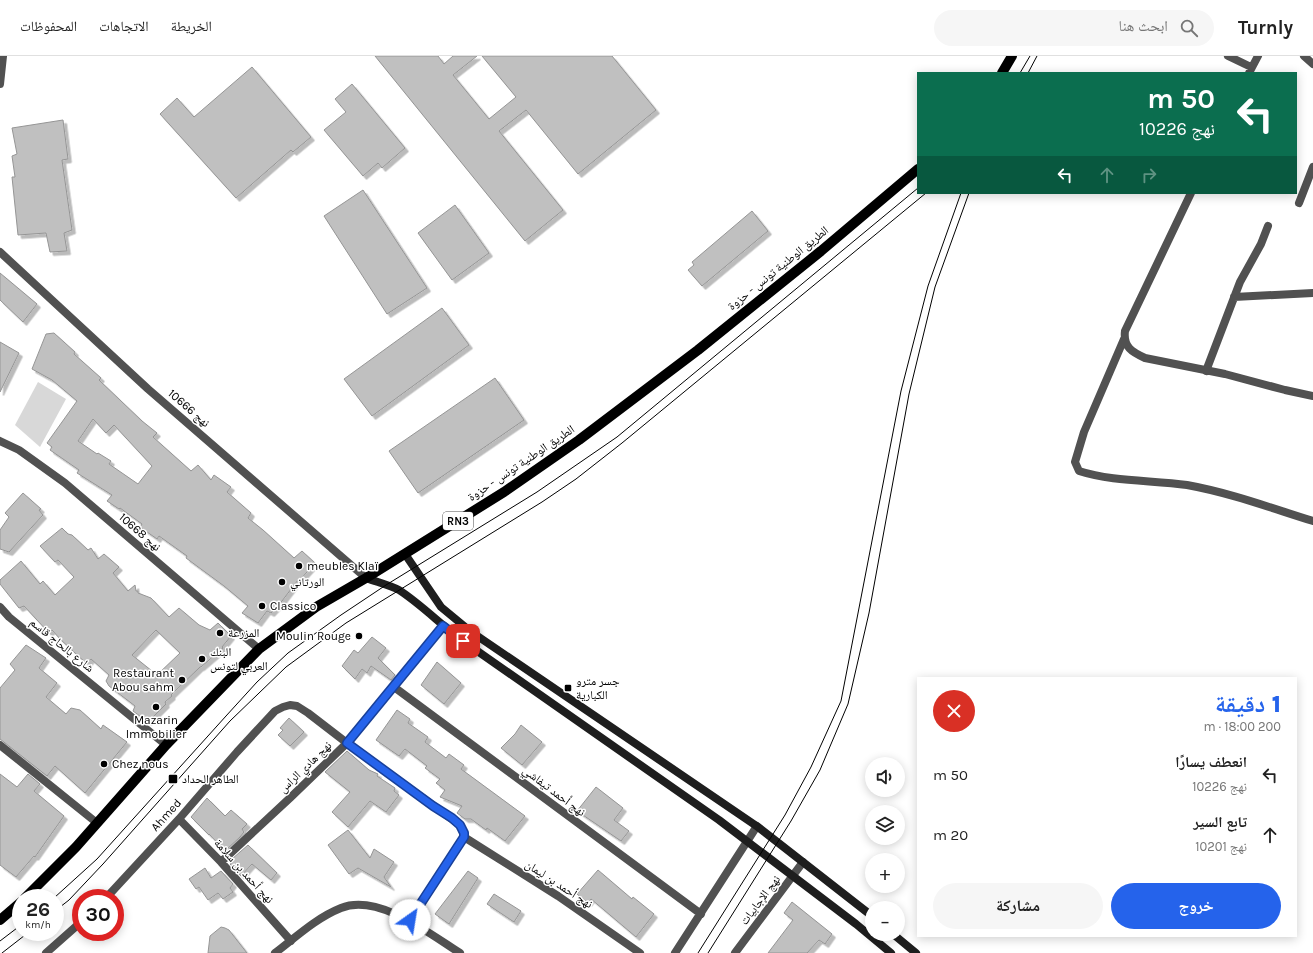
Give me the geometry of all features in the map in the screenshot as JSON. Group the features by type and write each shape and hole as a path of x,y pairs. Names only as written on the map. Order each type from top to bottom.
{"main road":[{"path":"1003,72 1012,56"},
{"name":"الطريق الوطنية تونس - حزوة","path":"34,889 97,824 166,744 259,649 316,607 366,578 504,492 579,440 698,350 827,246 917,170"},
{"path":"405,554 441,608 449,615 757,826 865,910"},
{"path":"366,578 398,590 423,608 443,626 747,841 856,924 891,953"},
{"path":"0,920 12,910"},
{"path":"901,941 916,953"}],"street":[{"path":"0,84 3,56"},
{"path":"1228,56 1250,70 1258,56"},
{"path":"1304,56 1313,64"},
{"path":"1299,203 1313,167"},
{"path":"1191,194 1126,331 1124,339 1084,432 1075,462 1079,470 1129,479 1208,489 1233,495 1313,521"},
{"path":"1206,371 1240,282 1261,244 1268,226"},
{"name":"نهج 10666","path":"0,252 148,389 366,578"},
{"path":"1234,297 1313,293"},
{"path":"1124,339 1129,348 1145,358 1313,396"},
{"name":"نهج 10668","path":"0,441 24,454 65,483 259,649"},
{"name":"شارع بالحاج قاسم","path":"0,607 15,622 166,744"},
{"name":"نهج هادي الراس","path":"221,862 347,743 443,626"},
{"name":"نهج أحمد تيفاشي","path":"394,687 700,914"},
{"name":"Ahmed","path":"114,889 275,711 290,705 297,706 308,712 347,743"},
{"path":"347,743 433,806 452,818 460,825 464,833 464,837 410,920"},
{"path":"0,745 97,824"},
{"name":"نهج أحمد بن سلامة","path":"179,819 221,862 291,941"},
{"path":"675,953 757,826"},
{"name":"نهج أحمد بن ليمان","path":"464,837 558,896 640,953"},
{"name":"نهج الإجابيات","path":"736,953 804,862"},
{"path":"275,953 326,916 342,908 361,904 387,911 410,920 460,953"},
{"path":"46,953 72,930"}],"shaded area":[{"path":"38,382 66,399 40,447 15,425"}],"building":[{"path":"375,56 438,56 444,64 453,56 477,56 453,75 489,119 516,97 482,56 612,56 656,110 578,174 526,110 499,131 563,210 525,241"},
{"path":"252,67 311,137 293,152 291,150 236,198 160,114 177,98 194,117"},
{"path":"352,84 405,148 382,168 378,163 363,176 324,130 346,112 335,99"},
{"path":"63,120 68,159 62,160 72,230 64,233 67,251 50,252 46,233 18,235 12,177 15,177 12,156 17,154 12,128"},
{"path":"363,190 427,288 387,314 324,216"},
{"path":"455,205 489,253 452,280 418,233"},
{"path":"752,211 768,231 702,286 688,270 694,265 692,262"},
{"path":"0,273 37,304 23,322 0,300"},
{"path":"442,308 469,345 372,416 344,379"},
{"path":"54,333 75,352 74,354 101,378 99,380 142,421 157,433 153,437 191,471 198,465 211,480 214,475 231,487 227,492 251,513 248,518 294,558 302,551 315,563 299,581 298,580 271,613 267,611 258,623 242,613 248,606 186,558 187,556 159,536 157,539 140,527 142,524 120,508 119,509 107,501 112,495 77,473 79,470 50,450 52,447 47,443 77,401 52,380 32,369 46,334","holes":["93,419 106,433 114,425 152,466 138,484 109,464 111,461 98,453 97,454 78,441"]},
{"path":"0,342 19,353 0,392"},
{"path":"495,378 524,420 418,493 389,451"},
{"path":"23,493 41,509 39,510 43,515 9,552 0,549 0,530 9,517 5,513"},
{"path":"62,528 88,550 91,548 98,559 104,554 119,567 113,573 128,591 135,585 138,593 151,598 169,617 179,608 199,625 210,630 218,623 231,636 222,647 223,648 200,667 171,695 172,696 165,702 166,704 148,722 133,711 135,706 109,686 106,681 109,675 91,659 87,664 52,630 49,633 24,606 19,608 0,584 0,580 21,561 40,584 43,581 55,595 74,577 58,560 55,562 40,546","holes":["156,630 180,653 157,675 132,655"]},
{"path":"372,637 386,648 378,658 395,675 391,680 371,666 367,673 362,669 355,679 342,666 354,650 358,653"},
{"path":"26,645 46,658 39,668 57,683 46,697 66,714 71,708 80,710 101,729 103,725 127,742 85,793 55,766 47,776 0,739 0,688 15,670 10,664"},
{"path":"437,662 461,683 444,704 421,685"},
{"path":"397,710 410,719 408,723 428,737 425,742 446,758 449,754 464,765 461,769 525,816 505,841 487,828 486,830 471,819 465,819 457,813 462,806 440,797 445,790 436,783 440,779 425,768 427,766 405,749 399,756 376,740"},
{"path":"289,718 304,732 290,746 278,735 283,730 280,728"},
{"path":"521,725 542,742 522,765 501,748 515,734"},
{"path":"347,751 369,770 378,774 377,776 395,788 394,791 399,795 386,812 370,801 348,827 332,812 350,792 325,772"},
{"path":"0,774 17,787 28,774 40,784 34,791 64,816 35,857 34,856 16,877 0,865"},
{"path":"596,787 623,808 614,820 629,831 621,841 577,811"},
{"path":"207,798 225,816 231,810 247,824 242,829 244,832 240,837 225,851 191,817"},
{"path":"348,830 370,858 374,849 394,862 384,877 391,887 358,868 349,874 328,845"},
{"path":"248,845 277,873 271,880 252,864 241,876 230,864 234,861 232,859"},
{"path":"205,868 211,878 221,871 233,884 230,888 233,892 223,899 218,893 208,900 199,887 196,889 189,879"},
{"path":"598,870 632,899 633,897 654,914 636,937 591,899 588,903 577,894"},
{"path":"468,871 478,878 449,924 435,914"},
{"path":"494,894 521,911 514,922 487,904"},
{"path":"792,902 832,934 825,944 819,940 807,953 768,953 793,920 784,913"},
{"path":"221,927 229,930 247,953 208,953 210,936"}],"tram line":[{"path":"1021,72 1030,56"},
{"path":"1029,72 1037,56"},
{"path":"64,889 97,859 257,682 288,653 386,585 537,492 617,437 917,189"},
{"path":"64,904 103,864 230,721 286,667 346,623 542,502 576,479 622,443 925,194"},
{"path":"698,953 785,815 811,767 841,701 901,391 928,286 961,194"},
{"path":"708,953 791,821 820,770 848,704 869,613 909,394 935,287 969,194"},
{"path":"0,941 12,932"},
{"path":"2,953 17,941"}],"place":[{"name":"meubles Klaï","path":"299,566"},
{"name":"الورتاني","path":"282,582"},
{"name":"Classico","path":"262,606"},
{"name":"المزرعة","path":"220,633"},
{"name":"Moulin Rouge","path":"359,636"},
{"name":"البنك العربي لتونس","path":"202,659"},
{"name":"Restaurant Abou sahm","path":"182,680"},
{"name":"جسر مترو الكبارية","path":"568,688"},
{"name":"Mazarin Immobilier","path":"156,707"},
{"name":"Chez nous","path":"104,764"},
{"name":"الطاهر الحداد","path":"173,779"}],"route":[{"path":"410,920 458,844 464,837 464,833 460,825 452,818 433,806 347,743 443,626 463,641"}]}
